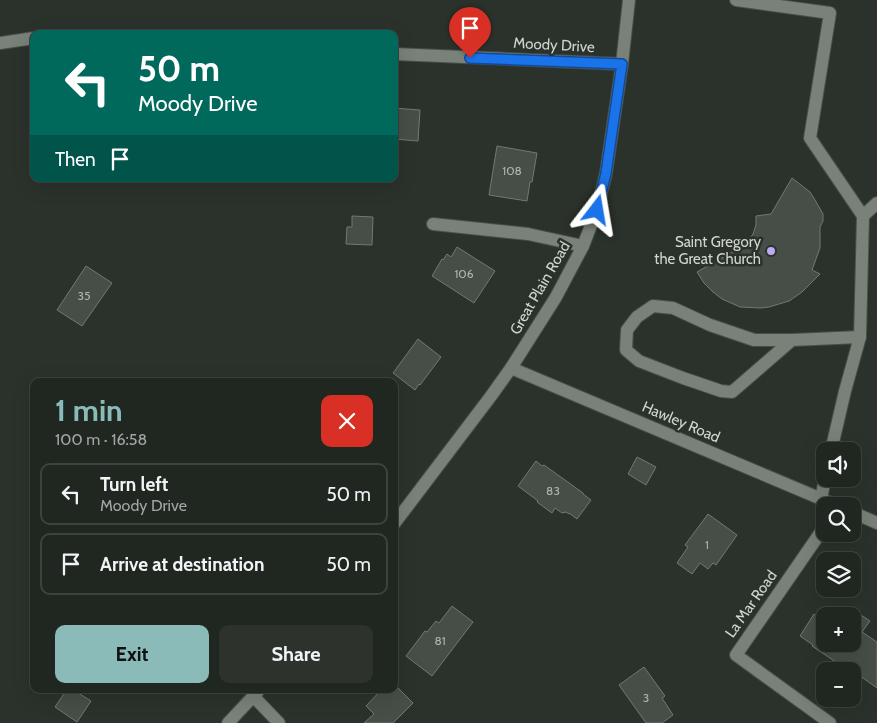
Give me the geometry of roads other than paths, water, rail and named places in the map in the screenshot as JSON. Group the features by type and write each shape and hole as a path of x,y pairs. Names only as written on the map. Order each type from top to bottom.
{"street":[{"name":"Great Plain Road","path":"398,519 492,396 511,368 556,297 583,246 597,210 606,173 622,64 628,0"},
{"path":"736,0 830,13 810,138 863,216 860,337 845,390 834,442"},
{"path":"0,43 30,39"},
{"name":"Moody Drive","path":"398,54 622,64"},
{"path":"863,216 877,203"},
{"path":"433,224 528,234 583,246"},
{"path":"792,340 732,392 721,391 639,361 626,350 627,330 637,317 653,306 673,308 710,325 754,340 860,337"},
{"name":"Hawley Road","path":"511,368 816,497"},
{"path":"861,516 877,523"},
{"name":"La Mar Road","path":"816,539 736,655 830,723"},
{"path":"228,723 257,693 279,723"}],"place":[{"name":"Saint Gregory the Great Church","path":"771,251"}]}
